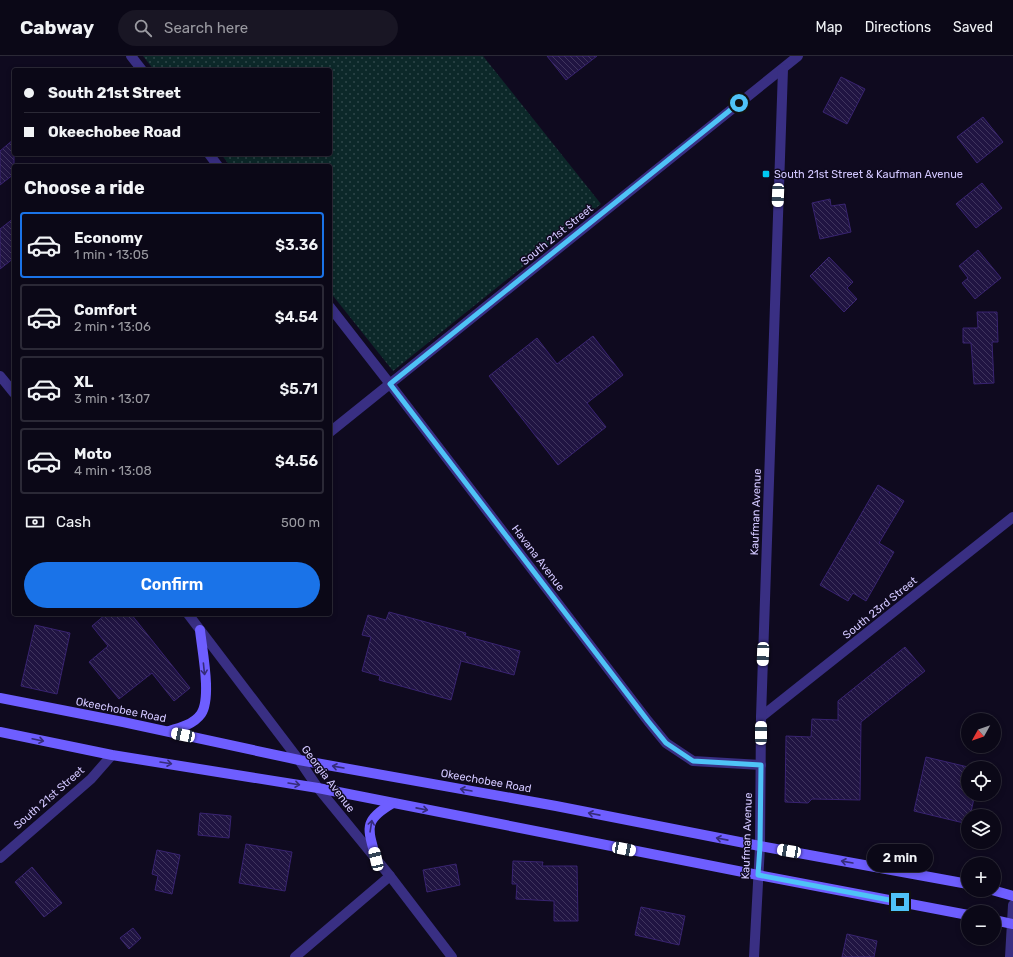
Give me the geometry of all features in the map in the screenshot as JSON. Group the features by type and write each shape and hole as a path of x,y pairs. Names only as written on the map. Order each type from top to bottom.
{"main road":[{"path":"168,731 186,726 201,714 206,702 206,685 200,630"},
{"name":"Okeechobee Road","path":"0,698 168,731 299,760 556,806 760,846 961,883"},
{"path":"0,732 112,755 318,788 961,914"},
{"path":"376,859 369,831 372,819 381,810 393,803"},
{"path":"1001,893 1013,896"},
{"path":"1001,922 1012,924"}],"street":[{"path":"131,56 140,68"},
{"name":"South 21st Street","path":"332,430 798,56"},
{"name":"Kaufman Avenue","path":"754,957 760,846 761,717 783,69"},
{"name":"Havana Avenue","path":"332,310 666,743 693,761 761,765"},
{"path":"0,376 12,391"},
{"name":"South 23rd Street","path":"761,717 1013,517"},
{"name":"Georgia Avenue","path":"190,616 299,760 318,788 390,876 452,957"},
{"name":"South 21st Street","path":"0,858 91,779 112,755"},
{"path":"296,957 390,876"},
{"path":"1010,957 1013,905"}],"green space":[{"path":"143,56 483,56 601,204 393,371 332,295 332,164 228,164 222,156 332,156 332,68 152,68"}],"building":[{"path":"547,56 597,56 566,80"},
{"path":"841,77 865,89 847,124 823,112"},
{"path":"983,117 1003,142 977,163 957,137"},
{"path":"12,141 12,156 14,156 14,164 12,164 12,176 0,185 0,151"},
{"path":"982,183 1002,208 976,228 956,204"},
{"path":"830,199 831,206 845,204 851,232 820,239 812,203"},
{"path":"12,220 12,260 0,269 0,229"},
{"path":"978,250 1001,278 975,299 962,283 968,278 959,266"},
{"path":"829,257 853,282 847,288 857,299 844,312 810,276"},
{"path":"977,312 997,312 998,342 992,342 994,383 974,384 971,343 963,343 963,328 978,328"},
{"path":"593,336 623,375 587,403 606,427 558,465 489,376 537,338 557,364"},
{"path":"878,485 904,501 879,543 894,552 866,601 853,593 848,601 820,585"},
{"path":"389,612 466,633 465,636 520,651 514,675 461,661 451,700 379,680 380,676 362,671 371,637 362,635 368,615 386,620"},
{"path":"104,616 133,616 190,688 174,701 152,673 119,699 89,662 108,646 92,626"},
{"path":"35,625 70,633 57,694 21,686"},
{"path":"905,647 925,671 861,722 860,800 812,799 808,803 785,802 786,736 811,737 812,719 838,720 838,701"},
{"path":"926,757 961,765 961,801 973,801 972,809 961,809 961,822 914,811"},
{"path":"200,813 231,816 229,838 198,835"},
{"path":"246,844 292,852 285,891 239,883"},
{"path":"157,850 180,855 172,894 155,890 158,876 152,874"},
{"path":"513,861 543,862 542,866 577,866 578,921 554,921 554,901 516,899 517,884 512,884"},
{"path":"456,864 460,885 427,892 423,870"},
{"path":"32,867 62,903 44,917 15,882"},
{"path":"641,907 685,916 679,945 635,935"},
{"path":"133,928 141,938 129,949 120,938"},
{"path":"847,934 877,941 874,957 842,957"}],"place":[{"name":"South 21st Street & Kaufman Avenue","path":"766,174"}],"route":[{"path":"739,103 390,384 666,743 693,761 761,765 760,846 758,875 900,902"}]}
